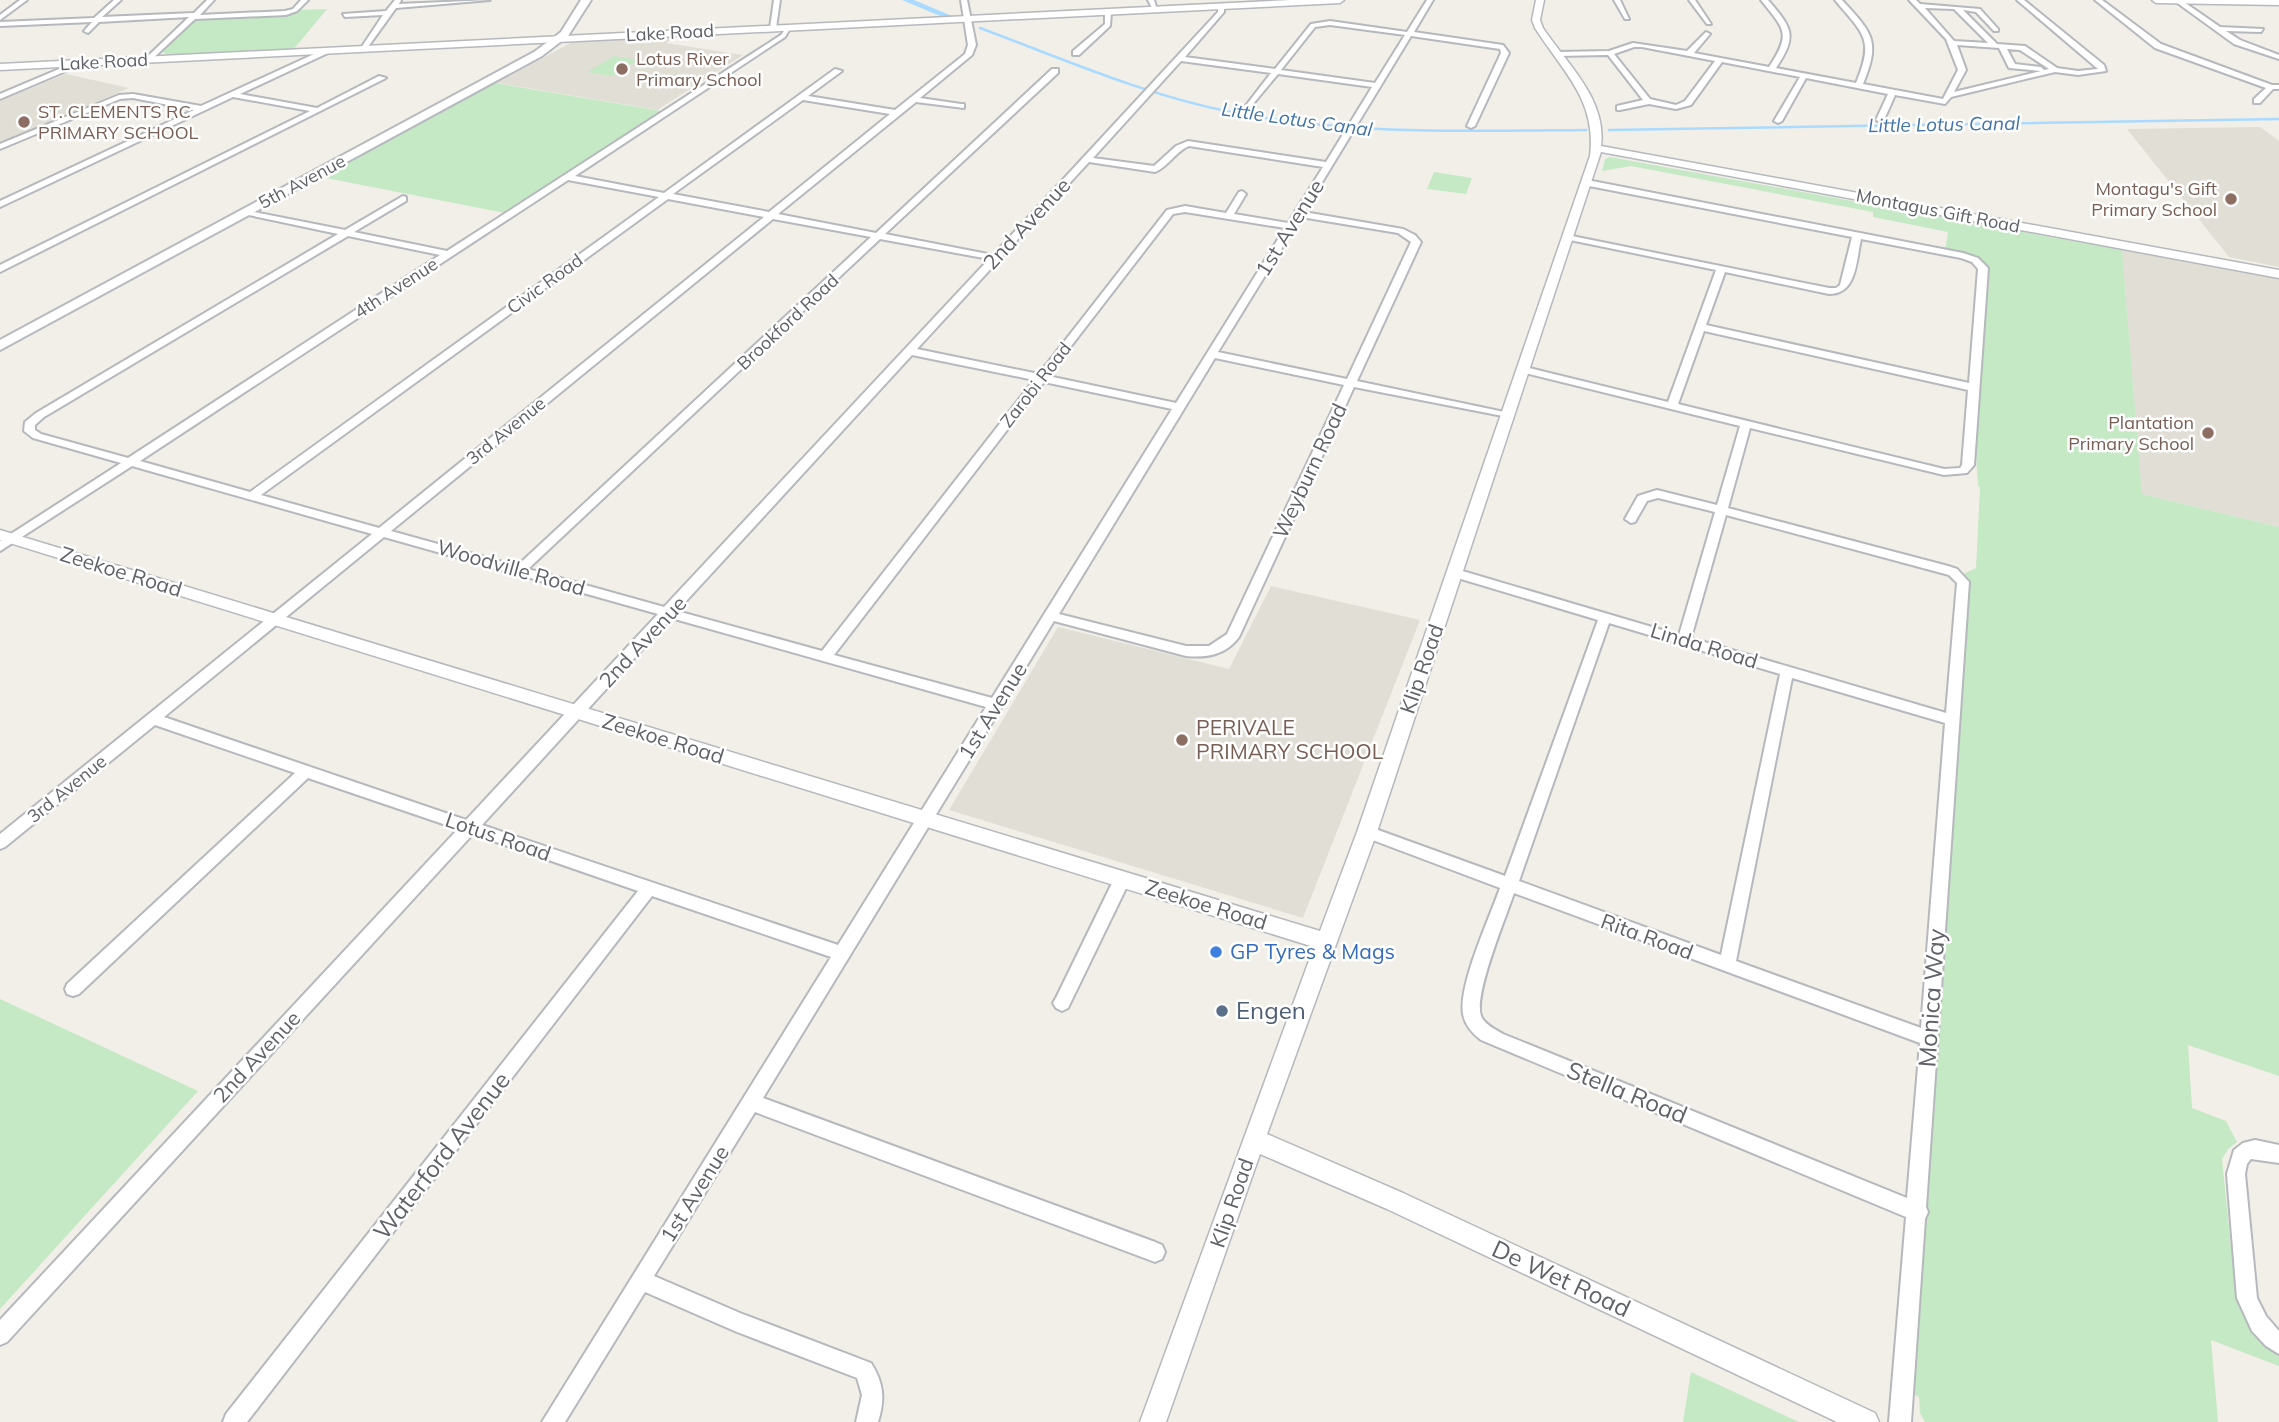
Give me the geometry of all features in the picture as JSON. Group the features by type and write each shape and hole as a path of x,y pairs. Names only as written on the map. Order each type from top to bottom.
{"main road":[{"name":"5th Avenue","path":"0,346 514,68 561,39 573,25 586,0"}],"street":[{"path":"0,18 24,0"},
{"path":"88,31 95,20 118,0"},
{"path":"150,59 211,0"},
{"path":"0,24 286,13 295,10 304,0"},
{"path":"362,49 396,3 486,0"},
{"path":"773,28 777,0"},
{"name":"3rd Avenue","path":"0,843 971,51 964,0"},
{"name":"Lake Road","path":"0,67 1108,12 1153,5 1221,6 1339,0"},
{"name":"1st Avenue","path":"553,1422 1430,0"},
{"name":"Klip Road","path":"1153,1422 1367,832 1570,237 1597,148 1597,129 1583,89 1536,20 1540,0"},
{"path":"1617,0 1627,18"},
{"path":"1692,0 1709,23"},
{"path":"1764,0 1787,31 1788,45 1771,70"},
{"path":"1838,0 1868,35 1871,58 1858,87"},
{"path":"1912,0 1954,43 1962,70 1950,98"},
{"path":"1956,7 1999,47 2012,66 2086,73 2102,71 2101,67 2020,0"},
{"path":"2098,0 2158,46 2275,87"},
{"path":"2155,0 2279,2"},
{"path":"2178,1 2242,44 2279,57"},
{"name":"2nd Avenue","path":"0,1335 1151,90 1221,12 1221,6"},
{"path":"1919,6 1978,10 1996,30"},
{"path":"1076,53 1108,25 1108,12"},
{"path":"345,15 389,13"},
{"path":"1248,108 1310,29 1318,24 1489,44 1506,50 1471,126"},
{"name":"4th Avenue","path":"4,541 131,462 783,36 789,28"},
{"path":"2218,29 2262,30"},
{"path":"1689,54 1706,34"},
{"path":"1954,43 2026,49 2052,70"},
{"path":"1558,54 1610,53 1638,44 1936,102 2052,70"},
{"path":"0,204 324,51"},
{"path":"1610,53 1650,102"},
{"path":"1179,58 1378,86"},
{"path":"1620,107 1650,102 1675,107 1688,103 1720,60"},
{"path":"0,97 81,63"},
{"name":"Civic Road","path":"252,496 838,71"},
{"name":"Brookford Road","path":"520,570 1055,71"},
{"path":"1778,121 1804,76"},
{"path":"0,269 382,78"},
{"path":"2257,101 2275,87"},
{"path":"1880,120 1892,93"},
{"path":"234,95 317,110"},
{"path":"0,148 119,97 133,96 204,109"},
{"path":"803,98 897,113"},
{"path":"914,99 961,106"},
{"path":"1086,159 1155,169 1163,165 1179,146 1188,143 1329,165"},
{"name":"Montagus Gift Road","path":"1597,148 2279,274"},
{"path":"567,177 996,258"},
{"path":"1525,370 1944,472 1963,471 1969,461 1983,268 1979,262 1963,256 1587,183"},
{"path":"1228,216 1242,194"},
{"path":"345,233 403,199"},
{"name":"Zarobi Road","path":"826,656 1170,212 1185,209 1228,216 1295,220"},
{"path":"247,212 447,254"},
{"name":"Weyburn Road","path":"1051,615 1186,651 1204,653 1224,646 1237,629 1414,247 1415,239 1400,231 1295,220"},
{"name":"Woodville Road","path":"345,233 40,415 29,428 32,434 997,705"},
{"path":"1570,237 1818,290 1838,291 1845,286 1857,236"},
{"path":"1672,405 1721,269"},
{"path":"1702,327 1975,388"},
{"path":"910,351 1180,407"},
{"path":"1213,354 1509,416"},
{"path":"1684,640 1746,424"},
{"path":"1630,519 1642,499 1657,494 1721,509"},
{"name":"Monica Way","path":"1721,509 1944,569 1958,576 1963,582 1918,1212 1900,1422"},
{"name":"Zeekoe Road","path":"4,541 275,619 1327,942"},
{"name":"Linda Road","path":"1455,573 1952,720"},
{"name":"Stella Road","path":"1605,617 1474,984 1470,1011 1474,1023 1483,1032 1918,1212"},
{"path":"1727,966 1787,671"},
{"name":"Lotus Road","path":"153,719 842,954"},
{"path":"73,989 305,772"},
{"name":"Rita Road","path":"1367,832 1929,1039"},
{"path":"1062,1003 1122,880"},
{"name":"Waterford Avenue","path":"234,1422 648,889"},
{"path":"752,1102 1155,1252"},
{"name":"De Wet Road","path":"1255,1140 1395,1201 1866,1422"},
{"path":"2279,1154 2253,1148 2243,1152 2237,1159 2236,1174 2247,1298 2252,1314 2262,1329 2279,1344"},
{"path":"641,1280 737,1322 864,1370 870,1379 874,1399 867,1422"}],"shaded area":[{"name":"Lotus River Primary School","path":"677,36 666,43 743,55 657,110 497,83 574,41"},
{"name":"ST. CLEMENTS RC PRIMARY SCHOOL","path":"66,74 129,88 0,143 0,101"},
{"name":"Montagu's Gift Primary School","path":"2260,127 2279,141 2279,267 2229,257 2127,129"},
{"name":"Plantation Primary School","path":"2122,250 2279,279 2279,527 2142,494"},
{"name":"PERIVALE PRIMARY SCHOOL","path":"1271,586 1420,620 1303,918 949,810 1058,627 1229,669"}],"green space":[{"path":"327,9 293,50 172,56 162,52 199,19"},
{"path":"614,56 638,60 612,76 587,72"},
{"path":"495,83 661,111 505,213 321,177"},
{"path":"1610,157 2122,250 2142,494 2279,527 2279,1076 2188,1045 2192,1108 2226,1121 2237,1142 2228,1149 2222,1159 2236,1298 2247,1323 2279,1355 2279,1366 2211,1340 2218,1422 1925,1422 1920,1413 1919,1397 1913,1394 1967,587 1961,575 1976,568 1980,487 1976,455 1989,269 1980,260 1945,251 1948,232 1873,217 1873,212 1631,166 1602,171 1605,159"},
{"path":"1434,172 1472,178 1466,194 1427,189"},
{"path":"0,999 198,1091 0,1309"},
{"path":"1691,1372 1799,1422 1683,1422"}],"waterway":[{"name":"Little Lotus Canal","path":"906,0 948,16"},
{"name":"Little Lotus Canal","path":"980,28 1104,75 1167,96 1231,112 1319,125 1364,128 1586,130"},
{"name":"Little Lotus Canal","path":"1609,130 2279,119"}],"place":[{"name":"Lotus River Primary School","path":"622,69"},
{"name":"ST. CLEMENTS RC PRIMARY SCHOOL","path":"24,122"},
{"name":"Montagu's Gift Primary School","path":"2231,199"},
{"name":"Plantation Primary School","path":"2208,433"},
{"name":"PERIVALE PRIMARY SCHOOL","path":"1182,740"},
{"name":"GP Tyres & Mags","path":"1216,952"},
{"name":"Engen","path":"1222,1011"}]}
